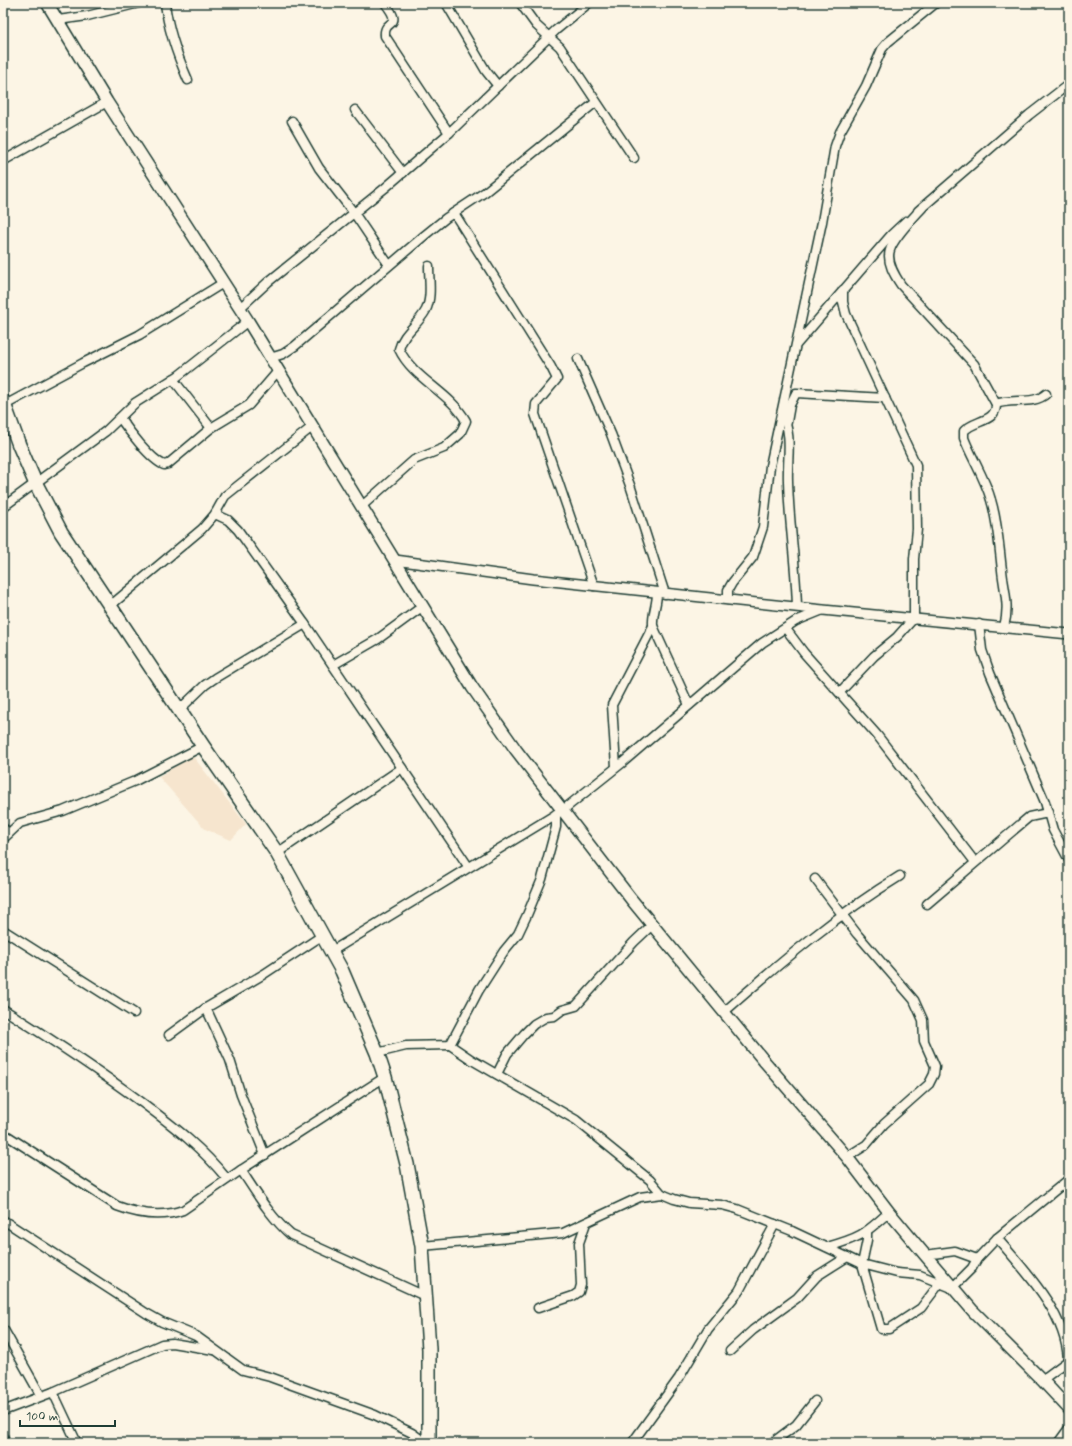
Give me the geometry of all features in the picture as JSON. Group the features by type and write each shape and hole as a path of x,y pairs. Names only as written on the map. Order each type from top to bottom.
{"highway":[{"path":"4,403 19,445 35,482 61,532 203,746 277,853 332,951 377,1053 385,1077 408,1164 422,1246 427,1297 429,1349 427,1443"}],"main road":[{"path":"47,3 107,102 240,308 472,687 559,812 724,1012 847,1157 889,1212 952,1288 1069,1409"}],"street":[{"path":"58,20 87,16 139,3"},
{"path":"165,3 167,22 180,63 188,80"},
{"path":"385,3 394,16 394,19 386,29 385,36 449,133"},
{"path":"446,3 486,71 498,86"},
{"path":"520,3 536,25 560,47 634,158"},
{"path":"240,308 268,282 354,213 449,133 549,37 589,3"},
{"path":"728,600 728,590 752,557 759,543 766,512 766,496 770,466 822,222 835,146 840,132 866,86 882,49 888,42 936,3"},
{"path":"796,345 891,235 1029,115 1069,84"},
{"path":"3,161 107,102"},
{"path":"270,358 283,354 295,346 430,230 485,192 596,102"},
{"path":"355,110 403,172"},
{"path":"292,121 319,168 354,213 389,265"},
{"path":"922,208 889,250 890,261 893,272 922,310 974,364 996,404 994,414 991,418 969,426 964,431 964,438 991,499 998,526 1008,614 1004,627"},
{"path":"454,213 548,360 557,379 536,404 535,414 594,586"},
{"path":"362,506 414,460 444,448 460,434 466,421 459,410 403,358 399,349 401,340 426,310 430,298 429,266"},
{"path":"4,403 139,335 223,282"},
{"path":"840,692 874,656 897,637 914,618 914,559 917,529 916,465 846,314 843,302 843,290"},
{"path":"3,507 106,431 135,403 172,379 248,321"},
{"path":"578,360 611,434 631,488 661,593 652,615 652,626 689,705"},
{"path":"120,418 136,440 164,465 168,464 211,428 249,405 278,371"},
{"path":"172,379 211,428"},
{"path":"786,423 790,405 796,393 885,398"},
{"path":"996,404 1008,401 1038,398 1046,394"},
{"path":"782,412 790,437 788,480 796,574 797,607"},
{"path":"110,606 202,529 215,514 225,496 312,427"},
{"path":"215,514 228,520 238,530 305,624 468,866"},
{"path":"395,560 479,573 594,586 823,610 978,624 1067,635"},
{"path":"333,665 378,639 422,606"},
{"path":"332,951 468,866 559,812 616,767 762,643 786,629 796,621 823,610"},
{"path":"179,710 205,685 215,678 305,624"},
{"path":"978,624 982,650 990,673 1005,711 1017,735 1048,813 1053,830 1069,860"},
{"path":"616,767 612,705 652,626"},
{"path":"786,629 804,653 877,735 933,811 975,862"},
{"path":"3,839 6,830 20,823 71,808 135,781 203,746"},
{"path":"277,853 402,768"},
{"path":"450,1045 480,990 504,951 518,934 542,878 559,812"},
{"path":"927,904 1029,817 1048,813"},
{"path":"724,1012 786,958 842,914 900,876"},
{"path":"815,879 895,980 914,1000 923,1020 924,1041 935,1066 934,1074 929,1084 884,1124 866,1145 847,1157"},
{"path":"497,1074 508,1054 524,1034 543,1018 554,1016 562,1010 576,1006 634,942 652,925"},
{"path":"3,930 134,1013"},
{"path":"169,1034 206,1008 264,974 323,935"},
{"path":"206,1008 230,1060 241,1095 265,1154"},
{"path":"3,1009 56,1042 118,1085 179,1131 210,1158 227,1180"},
{"path":"377,1053 406,1046 450,1045 472,1060 576,1120 650,1180 662,1194 689,1203 722,1205 737,1209 775,1224 862,1264 920,1276 952,1288 972,1268 977,1259 997,1238 1069,1179"},
{"path":"3,1133 117,1206 135,1213 173,1214 183,1210 265,1154 385,1077"},
{"path":"242,1170 260,1198 283,1228 291,1235 427,1297"},
{"path":"422,1246 547,1236 563,1233 640,1197 662,1194"},
{"path":"827,1247 854,1240 867,1233 889,1212"},
{"path":"3,1220 146,1313 162,1322 196,1336 243,1370 270,1377 375,1415 412,1433 427,1443"},
{"path":"538,1308 573,1296 579,1292 581,1285 579,1243 586,1223"},
{"path":"632,1443 679,1378 708,1329 739,1291 775,1224"},
{"path":"867,1233 862,1264 879,1326 883,1330 888,1330 922,1308 940,1283"},
{"path":"997,1238 1032,1282 1054,1315 1065,1341 1069,1360 1042,1380"},
{"path":"925,1255 955,1251 977,1259"},
{"path":"730,1351 753,1330 797,1298 817,1276 847,1257"},
{"path":"4,1330 41,1396"},
{"path":"3,1411 53,1392 162,1344 172,1343 214,1350"},
{"path":"53,1392 77,1443"},
{"path":"772,1443 796,1425 815,1401"},
{"path":"1058,1443 1069,1428"},
{"path":"3,1436 6,1443"}],"shaded area":[{"path":"192,755 246,824 231,840 205,829 159,777"}]}
